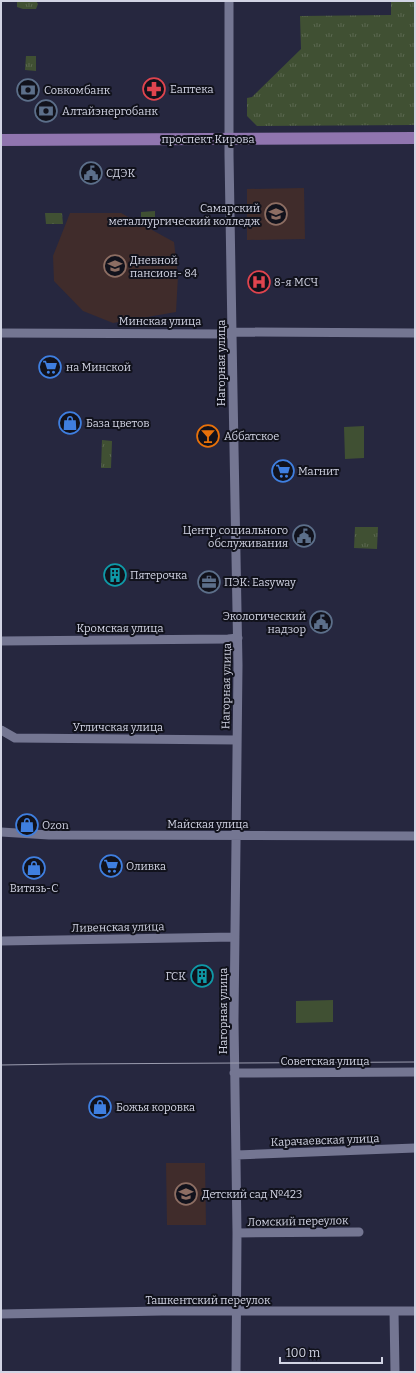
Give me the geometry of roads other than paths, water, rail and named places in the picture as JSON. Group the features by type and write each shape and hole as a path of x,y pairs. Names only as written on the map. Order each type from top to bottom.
{"main road":[{"name":"проспект Кирова","path":"1,140 415,138"}],"street":[{"name":"Нагорная улица","path":"229,1 232,332 238,638 234,1073 237,1155 236,1372"},
{"name":"Минская улица","path":"1,333 415,333"},
{"name":"Кромская улица","path":"1,641 228,640 238,638"},
{"name":"Угличская улица","path":"1,730 15,738 237,740"},
{"name":"Майская улица","path":"1,832 49,836 415,836"},
{"name":"Ливенская улица","path":"1,942 235,937"},
{"name":"Советская улица","path":"234,1073 415,1072"},
{"name":"Карачаевская улица","path":"237,1155 415,1148"},
{"name":"Ломский переулок","path":"237,1233 359,1232"},
{"name":"Ташкентский переулок","path":"1,1314 236,1311 415,1311"},
{"path":"394,1311 395,1372"}],"tram line":[{"path":"1,1065 415,1062"}],"place":[{"name":"Еаптека","path":"154,89"},
{"name":"Совкомбанк","path":"28,90"},
{"name":"Алтайэнергобанк","path":"46,111"},
{"name":"СДЭК","path":"91,173"},
{"name":"Самарский металлургический колледж","path":"276,214"},
{"name":"Дневной пансион- 84","path":"115,266"},
{"name":"8-я МСЧ","path":"259,282"},
{"name":"на Минской","path":"50,367"},
{"name":"База цветов","path":"70,423"},
{"name":"Аббатское","path":"208,436"},
{"name":"Магнит","path":"283,471"},
{"name":"Центр социального обслуживания","path":"304,536"},
{"name":"Пятерочка","path":"115,575"},
{"name":"ПЭК: Easyway","path":"209,582"},
{"name":"Экологический надзор","path":"321,622"},
{"name":"Ozon","path":"27,825"},
{"name":"Оливка","path":"111,866"},
{"name":"Витязь-С","path":"34,868"},
{"name":"ГСК","path":"202,976"},
{"name":"Божья коровка","path":"100,1107"},
{"name":"Детский сад №423","path":"186,1194"}]}
